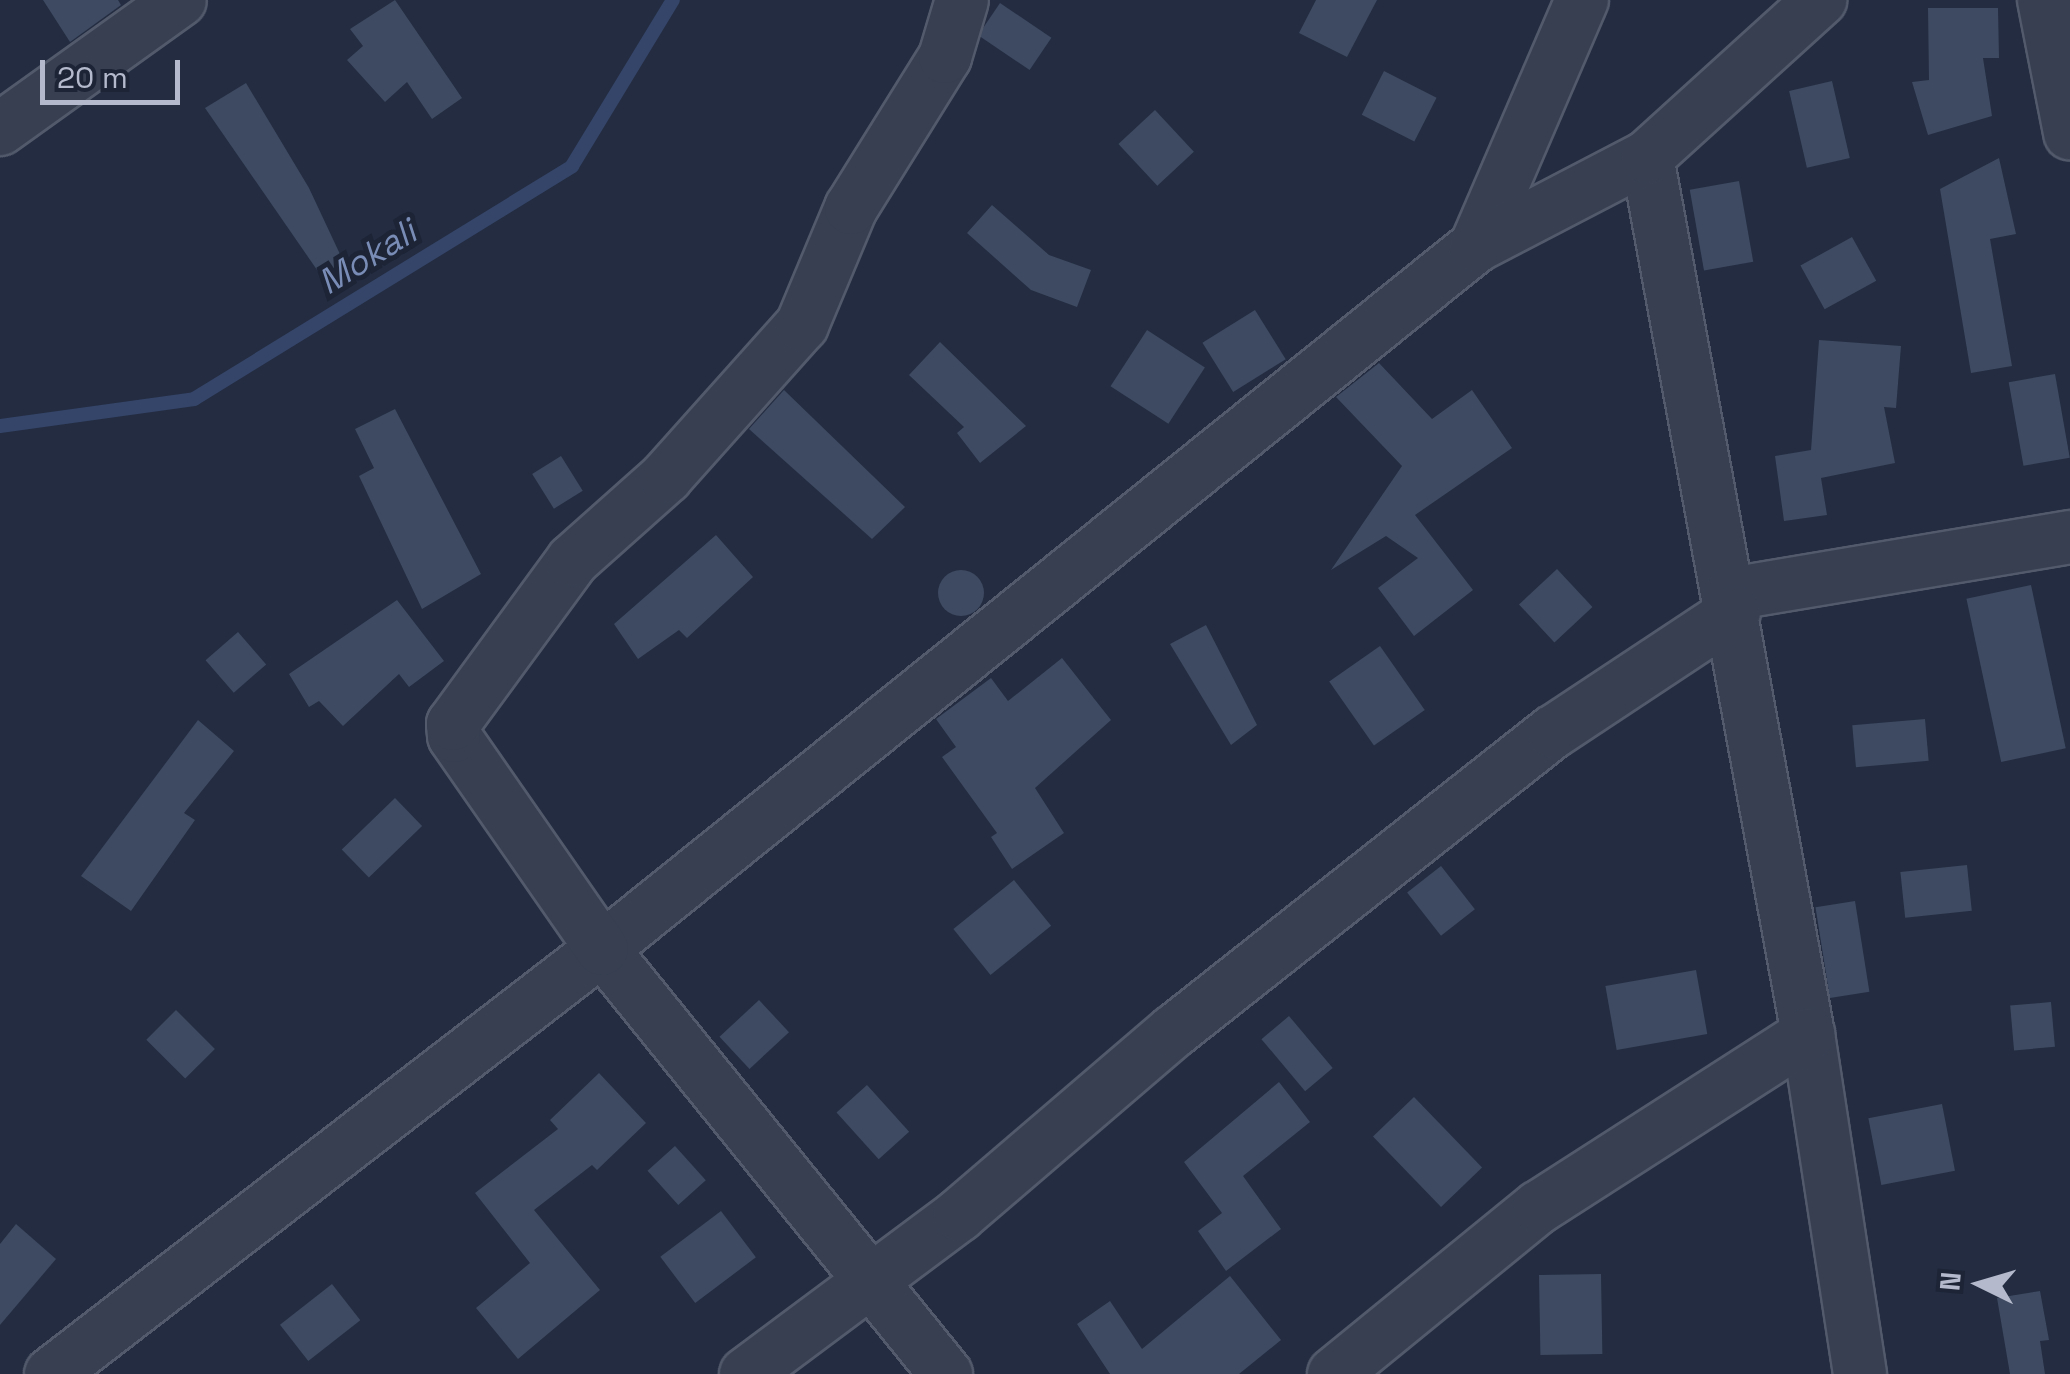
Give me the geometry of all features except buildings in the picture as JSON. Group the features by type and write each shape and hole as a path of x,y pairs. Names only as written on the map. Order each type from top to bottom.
{"street":[{"path":"0,129 180,0"},
{"path":"946,1374 876,1280 602,949 454,736 453,724 574,560 666,478 802,325 869,176 945,57 962,0"},
{"path":"1476,246 1582,0"},
{"path":"51,1374 602,949 1476,246 1648,157 1820,0"},
{"path":"2044,0 2070,133"},
{"path":"1648,157 1808,1034 1860,1374"},
{"path":"746,1374 876,1280 1304,926 1553,732 1732,603 2070,537"},
{"path":"1334,1374 1539,1207 1808,1034"}],"waterway":[{"name":"Mokali","path":"0,426 194,399 572,166 673,0"}]}
